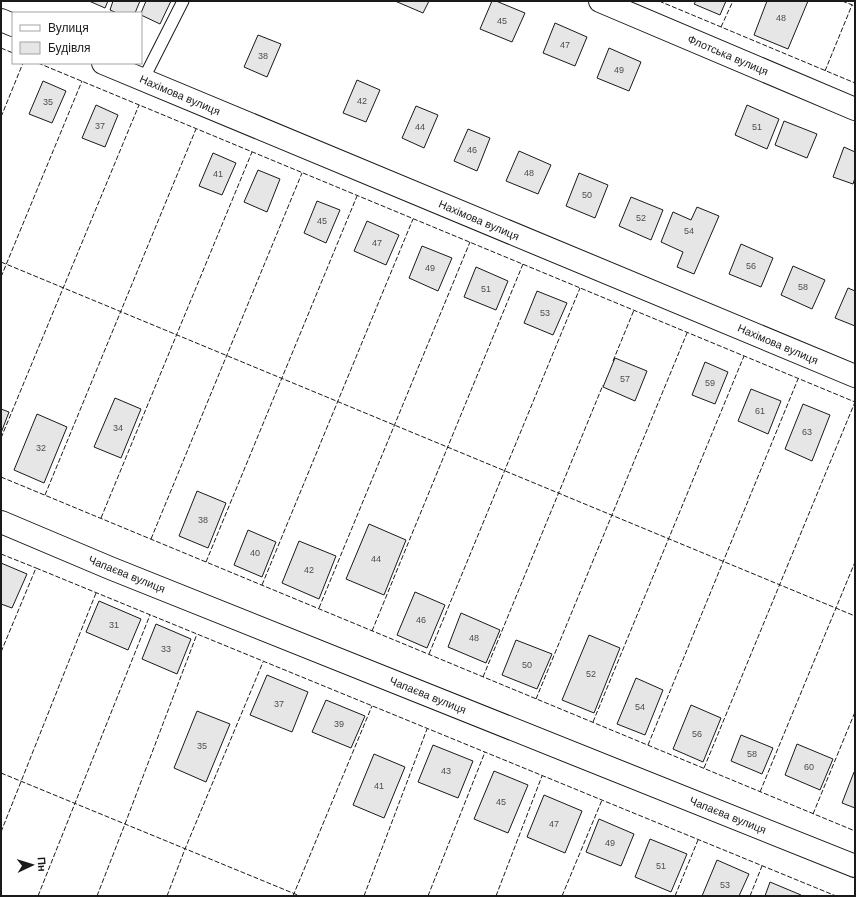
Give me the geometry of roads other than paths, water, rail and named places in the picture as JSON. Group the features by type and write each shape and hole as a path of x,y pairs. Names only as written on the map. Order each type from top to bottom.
{"street":[{"name":"Флотська вулиця","path":"600,1 855,109"},
{"path":"1,20 12,25"},
{"name":"Нахімова вулиця","path":"105,64 855,376"},
{"name":"Чапаєва вулиця","path":"1,522 110,568 855,866"}],"lane":[{"path":"143,80 183,1"}]}
